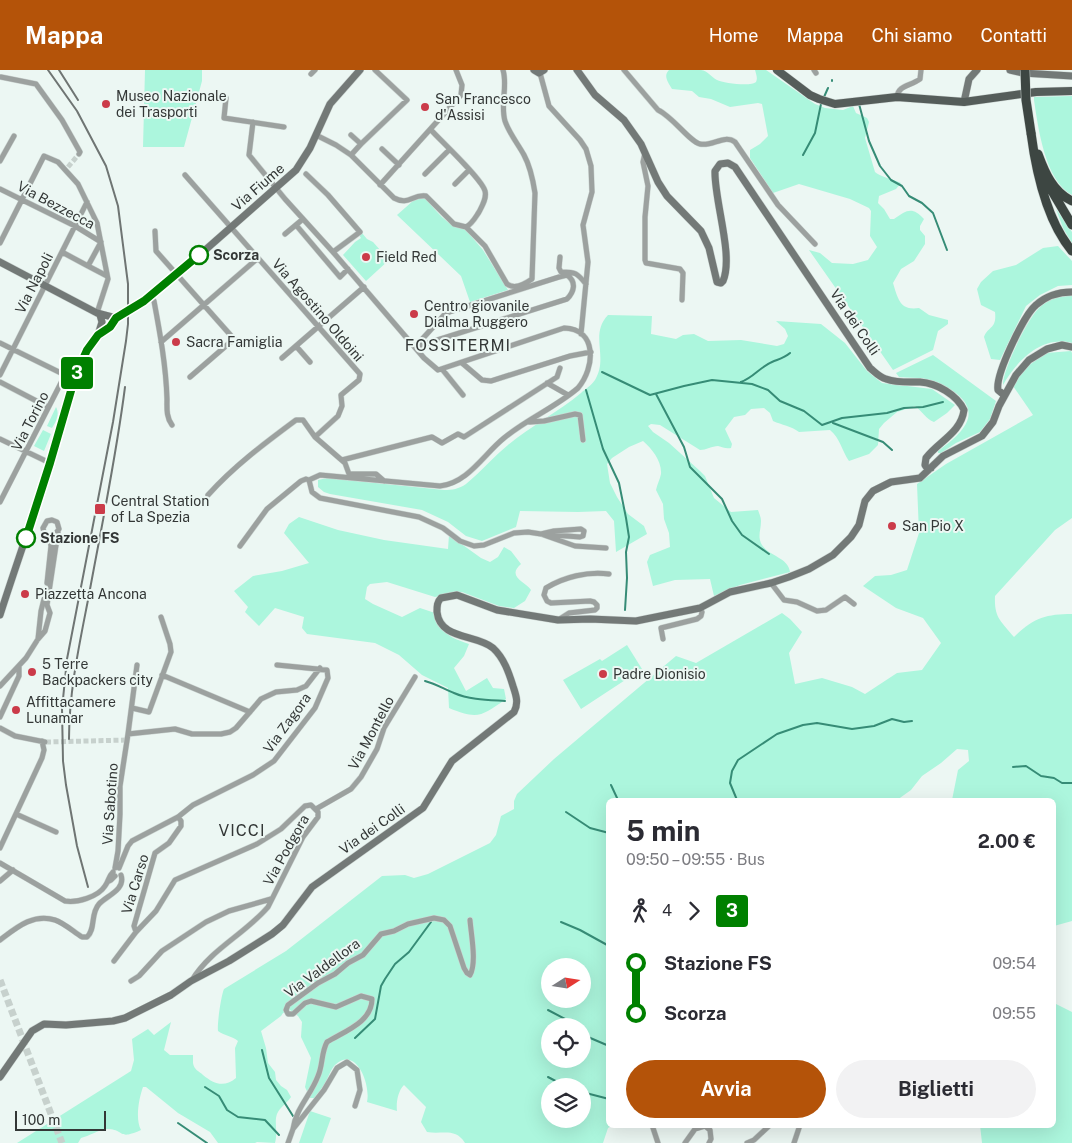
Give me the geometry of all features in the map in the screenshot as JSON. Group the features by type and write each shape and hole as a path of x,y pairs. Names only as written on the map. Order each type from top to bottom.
{"highway":[{"path":"1025,70 1026,100 1036,166 1050,211 1061,235 1072,251"},
{"path":"1030,133 1043,168 1052,184 1060,194 1072,201"},
{"path":"1030,133 1038,164 1072,225"}],"main road":[{"path":"777,70 810,94 827,102 842,104 868,99 897,97 964,102 1036,92 1072,91"}],"street":[{"name":"Via Fiume","path":"144,301 178,274 299,167 316,136 330,104 360,70"},
{"path":"350,156 407,100 375,70"},
{"path":"380,185 461,95 462,85 456,70"},
{"path":"316,136 336,145 394,198 401,202 406,202 419,196 426,196 454,224 466,227 485,246 507,284 510,287 517,286 530,280 533,276 532,246 535,193 525,156 504,119 503,100 505,83 503,70"},
{"name":"Via dei Colli","path":"577,70 595,94 624,120 641,144 658,182 667,196 688,215 704,236 717,282 721,283 723,281 726,269 715,170 720,164 728,163 735,167 870,368 886,379 932,384 949,393 957,400 964,410 963,420 959,427 926,458 925,465 927,468 932,468"},
{"path":"624,70 658,110 666,113 695,141 702,144 725,139 734,142 778,205 815,244"},
{"path":"897,97 897,92 901,88 920,79 921,70"},
{"path":"964,102 969,79 977,70"},
{"path":"1010,70 1072,76"},
{"path":"539,71 549,106 580,140 590,157 593,185 583,225 588,262 582,334"},
{"path":"1,77 36,84 62,120 80,152 79,154"},
{"path":"226,98 224,118 284,127"},
{"path":"240,546 267,509 306,479 310,480 320,475 440,486 455,483 504,438 578,388 591,363 591,352 587,340 582,334 564,328 438,370 424,358 249,155 253,122"},
{"path":"430,130 482,184 485,191 485,198 474,220 466,227"},
{"path":"351,135 362,144"},
{"path":"0,161 14,136"},
{"path":"382,150 399,165"},
{"path":"425,174 449,150"},
{"name":"Via dei Colli","path":"645,153 643,162 648,186 645,217 645,260 646,263 680,269 684,273 682,300"},
{"path":"0,243 44,156 67,168 78,184 97,223 107,276 98,314 102,322 98,335 87,350 75,377 50,463 4,592 0,615"},
{"path":"454,184 469,170"},
{"path":"306,174 328,195 360,232 333,252"},
{"name":"Via Agostino Oldoini","path":"185,175 360,375 359,380 342,394 342,406 339,414 315,437"},
{"name":"Via Bezzecca","path":"0,188 75,226 100,242"},
{"name":"Via Napoli","path":"0,375 87,202"},
{"path":"285,234 303,219"},
{"path":"296,225 340,277 348,270"},
{"path":"155,231 156,251 234,339 190,378"},
{"path":"88,266 100,242"},
{"path":"62,252 107,276"},
{"path":"560,257 559,268 561,272 578,274 586,284"},
{"path":"161,342 258,258"},
{"path":"0,262 98,314 116,318 110,327 98,335"},
{"path":"568,275 571,277 574,291 567,299 415,347 449,312 559,277 568,275"},
{"path":"282,358 364,287"},
{"path":"1004,395 1000,394 997,381 1028,314 1038,303 1051,296 1058,293 1072,292"},
{"path":"151,295 161,342 168,419 172,425"},
{"path":"0,343 13,349"},
{"path":"932,468 943,456 982,436 993,422 1004,395 1016,375 1029,360 1052,348 1062,345 1072,347"},
{"path":"296,346 310,362"},
{"name":"Via Torino","path":"0,502 65,375 13,349"},
{"path":"462,363 482,380 491,381 570,356 591,352"},
{"path":"342,460 432,437 442,443 458,434 464,437 557,377 560,368"},
{"path":"442,369 463,395"},
{"path":"0,382 48,407"},
{"path":"548,383 568,395"},
{"path":"529,422 544,422 570,415 580,415 583,440"},
{"path":"208,495 240,462 296,420 302,419 315,437 345,463 349,474 376,474 385,481"},
{"path":"0,439 50,463"},
{"name":"Via dei Colli","path":"0,1077 21,1046 37,1027 44,1024 66,1025 119,1019 172,994 191,981 229,961 283,925 312,887 423,808 452,761 514,712 517,705 516,698 505,665 493,648 445,628 438,616 438,601 446,596 457,595 497,610 558,620 636,621 700,608 730,592 771,583 809,569 833,555 851,537 859,525 866,501 872,491 891,482 920,478 932,468"},
{"path":"310,480 312,492 320,498 419,518 443,528 460,541 474,546 484,545 514,533 580,538 583,536 584,531 581,528 541,534"},
{"path":"38,639 45,608 51,546 49,536 43,531 43,525 47,521 52,520 57,522 59,527 45,608"},
{"path":"49,536 54,536 58,532"},
{"path":"541,534 575,546 606,548"},
{"name":"Via dei Colli","path":"558,620 569,613 595,610 597,605 590,601 551,603 547,601 544,595 546,588 575,576 596,573 609,574"},
{"path":"771,583 784,600 797,602 817,611 826,610 844,597 854,604"},
{"path":"0,686 19,667 45,631 50,613 45,608"},
{"name":"Via dei Colli","path":"663,638 661,628 697,619 702,612 700,608"},
{"path":"132,708 149,712 171,648 161,617"},
{"path":"277,664 320,668"},
{"name":"Via Sabotino","path":"117,872 120,786 137,665"},
{"path":"0,717 19,676 19,667"},
{"path":"127,738 175,729 192,734 221,734 230,732 236,728 261,699 269,694 297,690 306,686 320,668"},
{"name":"Via Zagora","path":"178,818 192,806 253,775 274,761 315,708 328,678 327,670 320,668"},
{"path":"162,676 250,712"},
{"name":"Via Montello","path":"316,809 351,789 361,777 377,749 384,728 415,678"},
{"path":"0,728 15,736 44,741 42,758 0,848"},
{"name":"Via Podgora","path":"135,931 156,911 174,880 257,844 281,829 306,806 311,805 316,809 318,817 304,837 272,899 261,915 222,946 203,964 191,981"},
{"path":"16,814 56,832"},
{"name":"Via Carso","path":"114,961 135,931 155,853 169,843 181,826 181,821 178,818 132,841 117,872"},
{"path":"0,863 65,901 70,902 104,889 110,876 117,872 122,882 113,894 94,910 91,932 87,936 81,936 54,920 38,918 22,924 0,940"},
{"path":"0,881 13,870"},
{"path":"130,981 139,976 162,951 206,922 229,910 272,899"},
{"name":"Via Valdellora","path":"288,1143 297,1112 319,1075 324,1048 327,1042 368,1016 372,1006 372,999 361,996 336,1007 311,1001 305,1003 293,1014 288,1014 286,1010 288,1005 318,983 335,974 348,963 363,955 382,934 408,924 434,918 444,920 450,926 464,968 470,975 473,960 470,920"},
{"name":"Via Valdellora","path":"293,1129 324,1090 337,1068 347,1062 357,1070 360,1090 356,1106"},
{"path":"653,1128 658,1143"},
{"path":"685,1143 697,1128"},
{"path":"708,1128 710,1130 711,1139 709,1143"},
{"path":"747,1143 754,1140 767,1128"},
{"path":"794,1143 799,1128"}],"green space":[{"path":"145,70 202,70 202,81 184,147 143,147"},
{"path":"669,70 701,70 720,81 743,84 756,82 755,70 766,70 815,104 825,108 843,110 853,106 856,113 867,118 869,122 865,138 875,172 901,183 896,189 879,196 878,203 890,219 894,219 902,213 913,211 924,219 920,230 925,236 925,244 914,261 901,269 893,283 898,299 904,306 919,308 929,315 948,320 948,324 938,331 933,350 893,370 809,250 820,253 832,263 853,264 868,260 877,247 870,236 871,211 869,208 850,199 799,184 773,193 750,158 750,150 768,136 762,104 730,107 711,99 699,97 692,91 672,89 666,77"},
{"path":"1072,96 1072,195 1055,178 1049,166 1044,152 1034,97"},
{"path":"424,197 447,221 459,228 465,229 483,250 508,290 470,302 461,276 397,215 414,200"},
{"path":"1056,209 1072,232 1072,243 1063,228"},
{"name":"Field Red","path":"362,233 389,260 366,281 343,255 361,238 359,235"},
{"path":"1058,246 1072,261 1072,285 1058,286 1040,295 1026,306 1000,360 991,359 984,337 995,322 995,312 981,305 977,289 981,282 993,271 1016,265 1043,248"},
{"path":"1072,296 1072,343 1050,343 1040,346 1015,367 1003,385 1011,357 1034,314 1048,301"},
{"path":"608,315 652,316 651,334 676,339 683,335 694,334 708,341 741,340 777,346 784,344 788,336 785,329 776,321 821,324 845,343 867,371 882,383 932,389 955,405 934,422 915,406 897,412 879,429 878,445 869,454 849,461 830,430 799,432 773,421 770,413 764,408 751,409 745,415 734,417 725,429 732,444 731,448 718,446 700,450 660,425 651,424 648,426 705,476 714,498 731,512 758,510 761,520 759,536 762,545 789,567 790,572 740,585 714,596 710,579 675,580 653,586 647,562 650,555 670,547 663,504 656,490 661,474 660,464 653,452 643,441 629,447 612,458 607,464 610,483 617,497 628,514 644,526 647,534 616,552 614,521 606,511 520,511 516,527 482,541 466,536 448,522 422,510 330,494 318,487 318,480 327,478 444,490 463,486 508,445 590,386 599,371 600,330"},
{"path":"1071,351 1072,518 1055,530 995,596 995,603 999,619 1014,637 1027,625 1040,618 1072,614 1072,921 1056,925 1056,798 952,798 958,770 969,761 968,750 957,749 922,776 911,790 900,798 606,798 606,1128 608,1128 603,1143 465,1143 453,1133 427,1132 421,1122 426,1107 404,1085 398,1097 397,1111 367,1102 367,1086 364,1078 355,1063 349,1060 343,1060 335,1065 322,1089 314,1098 310,1098 305,1087 311,1058 301,1037 302,1022 290,1010 283,1013 261,1031 268,1063 275,1072 276,1080 287,1090 291,1097 277,1114 275,1143 218,1143 210,1132 178,1113 146,1087 143,1087 138,1114 141,1130 124,1135 113,1129 107,1129 81,1138 78,1143 17,1143 131,1071 134,1060 132,1039 148,1029 154,1035 171,1022 164,1050 170,1055 193,1055 193,1063 196,1069 215,1083 223,1084 232,1081 236,1078 235,1048 238,1041 218,1031 224,989 286,951 382,876 405,875 414,878 428,874 490,843 496,835 501,816 514,809 514,801 517,794 554,759 676,656 696,663 782,613 802,632 789,653 795,684 822,678 852,687 865,694 897,673 922,670 941,643 923,618 896,608 863,586 875,576 891,575 907,570 919,533 917,484 946,464 1033,415 1013,386 1025,368 1046,353"},
{"path":"933,355 996,401 990,419 980,432 956,443 941,453 938,453 938,451 953,439 965,425 968,418 968,410 965,402 954,391 938,383 923,378 899,377 896,373"},
{"path":"56,407 58,415 52,428 47,426"},
{"path":"43,430 51,434 44,451 34,446"},
{"path":"299,517 338,530 384,540 448,549 449,535 481,558 490,562 498,557 504,547 511,551 521,564 517,569 516,576 531,590 525,601 514,608 499,606 462,592 435,597 387,582 370,584 367,587 365,599 402,617 420,608 435,613 440,626 447,634 469,644 464,656 454,668 466,691 487,678 493,688 504,689 506,699 479,714 473,715 459,712 449,708 448,688 422,675 399,655 375,643 307,634 302,628 304,617 275,608 259,626 245,612 248,607 234,591 253,576 282,571 309,563 284,533 289,524"},
{"name":"Padre Dionisio","path":"627,645 642,669 581,709 563,680 600,659 602,661"},
{"path":"1056,1004 1072,1012 1072,1143 982,1143 980,1128 1056,1128"},
{"path":"310,1111 331,1118 322,1143 299,1143"}],"waterway":[{"path":"824,97 828,88"},
{"path":"803,155 815,133 821,104"},
{"path":"859,104 869,141 880,166 891,180 902,186 909,196 922,203 933,213 947,250"},
{"path":"741,382 768,364 790,353"},
{"path":"602,372 650,395 712,380 752,384 768,390 780,401 804,411 822,425 842,418 887,413 904,408 923,407 943,402"},
{"path":"586,390 603,449 619,483 626,518 629,537 626,552 625,610"},
{"path":"656,394 684,447 690,467 722,499 732,521 742,535 769,554"},
{"path":"833,423 883,442 892,450"},
{"path":"425,681 466,697 505,701"},
{"path":"736,798 730,783 732,771 738,760 777,734 803,725 817,723 852,729 874,726 892,719 904,722 912,721"},
{"path":"1013,767 1026,766 1041,776 1054,778 1062,783 1072,783"},
{"path":"611,785 617,798"},
{"path":"566,812 590,828 606,832"},
{"path":"355,1038 375,1019 381,986 385,979 395,964 409,952 431,922"},
{"path":"561,922 606,944"},
{"path":"548,1010 563,1018"},
{"path":"591,1038 606,1045"},
{"path":"262,1050 269,1078 293,1116"},
{"path":"205,1087 219,1096 227,1110 238,1117 265,1120 279,1135"},
{"path":"591,1094 606,1098"},
{"path":"178,1123 207,1143"}],"tunnel":[{"path":"68,167 79,154"},
{"path":"116,318 144,301"},
{"path":"46,742 127,740"},
{"path":"0,980 62,1143"}],"railway":[{"path":"48,70 77,111 106,166 118,206 128,284 126,341 113,422 67,659 62,709 63,761 66,785 77,846 88,887"},
{"path":"59,70 78,100"},
{"path":"69,739 69,721 75,669 113,467 125,387"}],"bus line":[{"name":"3","path":"26,538 75,377 87,350 98,335 110,327 116,318 144,301 199,255"}],"place":[{"name":"Museo Nazionale dei Trasporti","path":"106,104"},
{"name":"San Francesco d'Assisi","path":"425,107"},
{"name":"Scorza","path":"199,255"},
{"name":"Field Red","path":"366,257"},
{"name":"Centro giovanile Dialma Ruggero","path":"414,314"},
{"name":"Sacra Famiglia","path":"176,342"},
{"name":"Central Station of La Spezia","path":"100,509"},
{"name":"San Pio X","path":"892,526"},
{"name":"Stazione FS","path":"26,538"},
{"name":"Piazzetta Ancona","path":"25,594"},
{"name":"5 Terre Backpackers city","path":"32,672"},
{"name":"Padre Dionisio","path":"603,674"},
{"name":"Affittacamere Lunamar","path":"16,710"}],"district":[{"name":"FOSSITERMI","path":"458,345"},
{"name":"VICCI","path":"242,830"}]}
